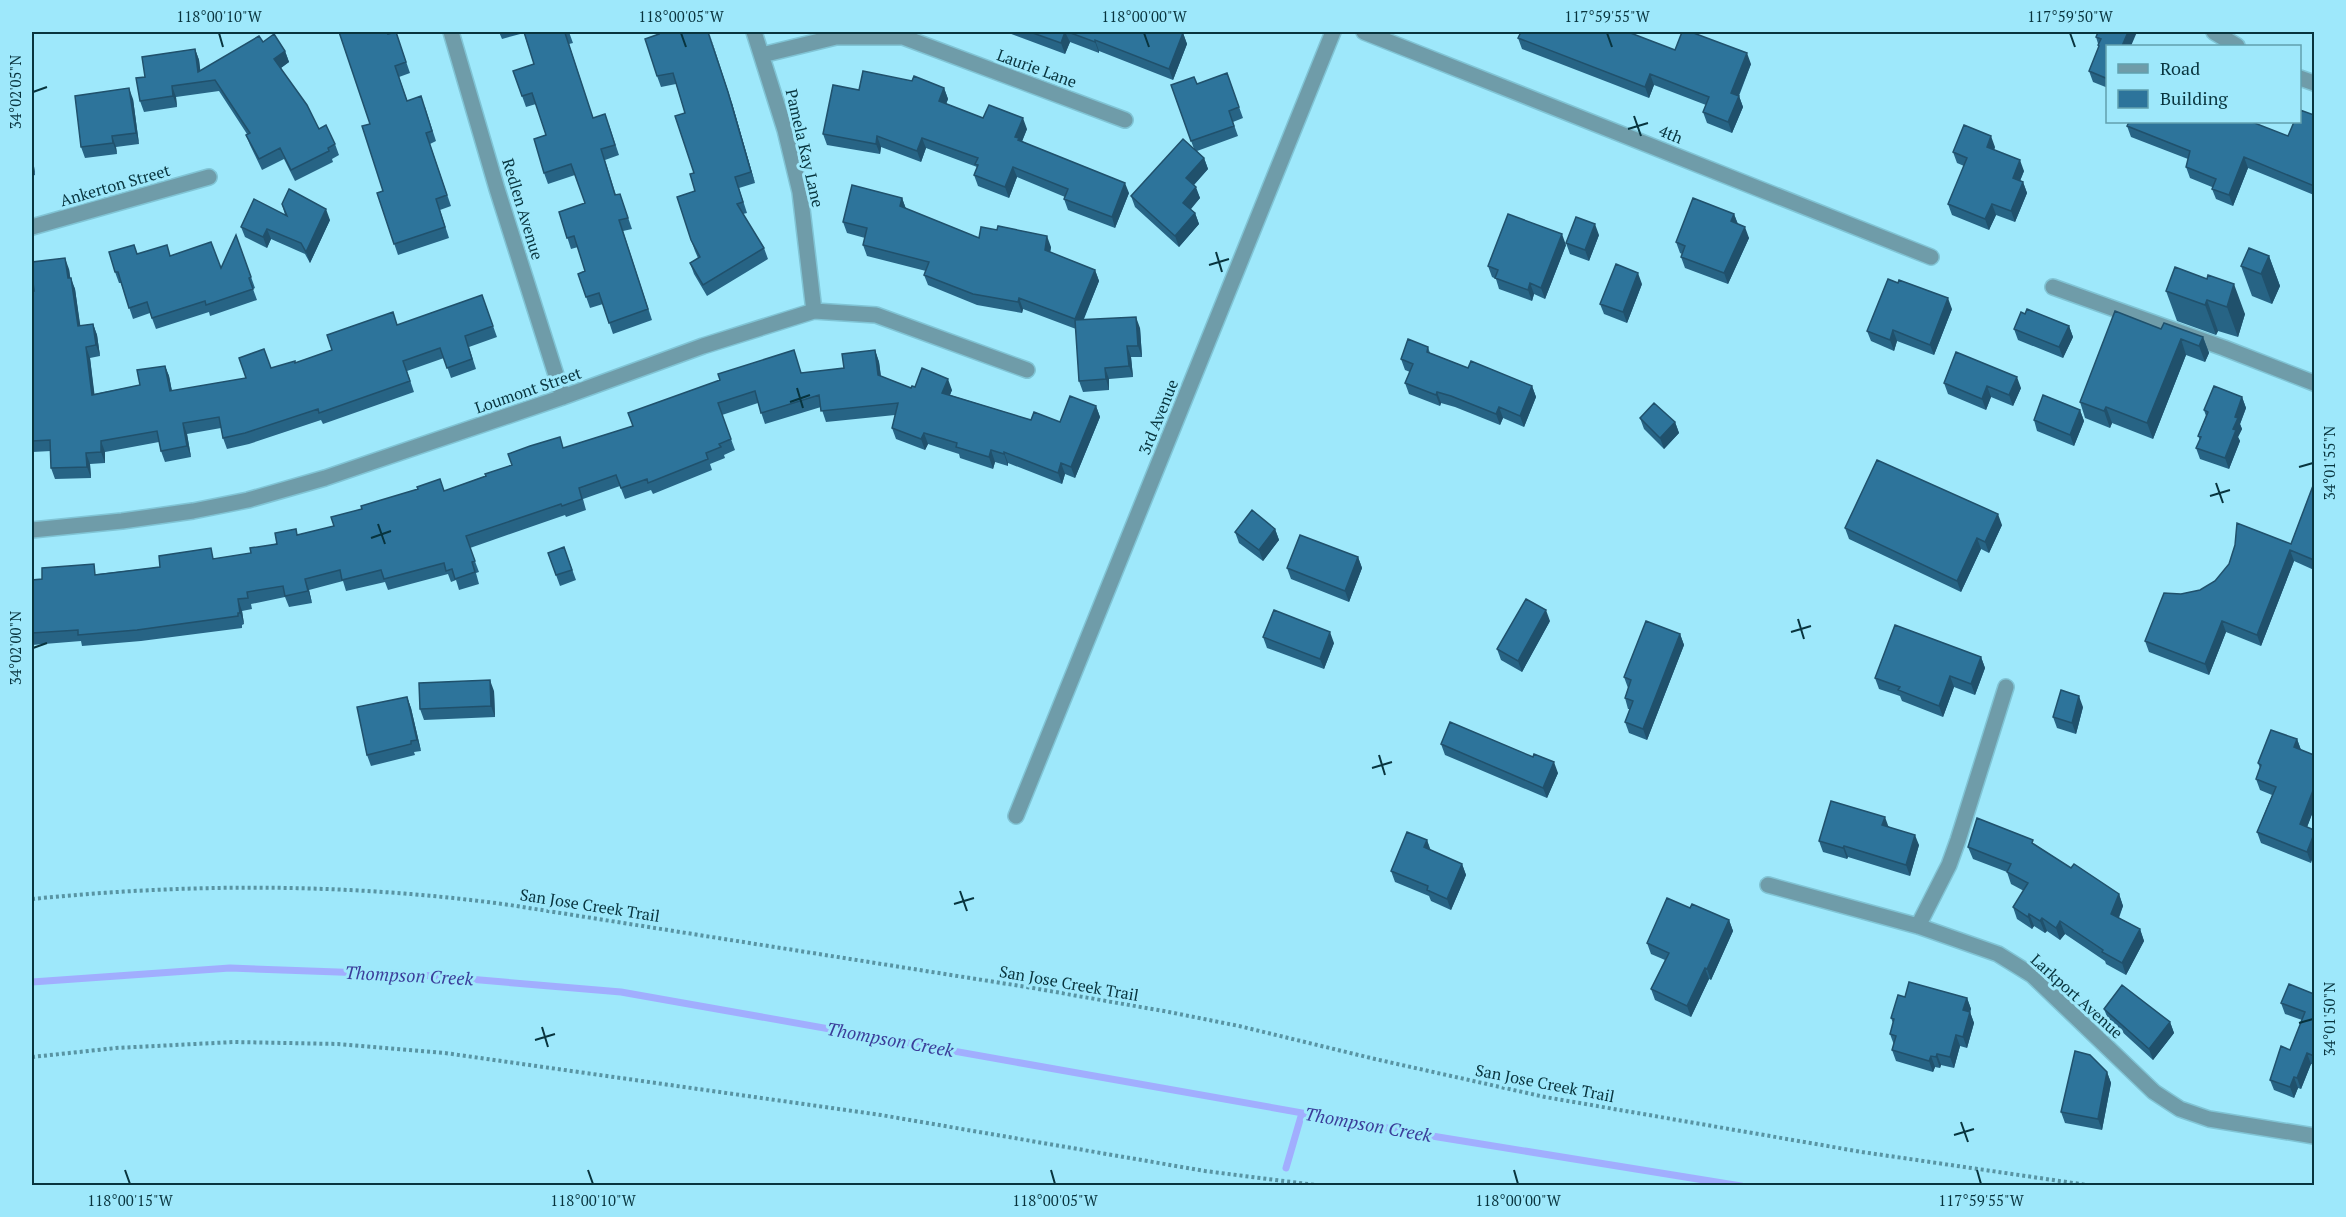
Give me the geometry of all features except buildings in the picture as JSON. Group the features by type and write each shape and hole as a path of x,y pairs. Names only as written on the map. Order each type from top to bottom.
{"street":[{"name":"Redlen Avenue","path":"451,32 497,189 563,397"},
{"name":"Pamela Kay Lane","path":"754,32 786,130 800,192 814,311"},
{"name":"3rd Avenue","path":"1016,816 1333,32"},
{"name":"4th","path":"1364,32 1931,257"},
{"path":"2214,32 2235,45"},
{"name":"Laurie Lane","path":"762,55 836,37 903,38 1125,120"},
{"name":"Ankerton Street","path":"32,227 209,177"},
{"path":"2053,287 2314,383"},
{"name":"Loumont Street","path":"32,530 122,521 193,511 248,500 325,478 563,397 703,346 814,311 876,315 1027,369"},
{"path":"1918,926 1949,865 2006,687"},
{"name":"Larkport Avenue","path":"1768,885 1918,926 1998,954 2032,975 2154,1092 2180,1109 2209,1119 2314,1136"}],"path":[{"name":"San Jose Creek Trail","path":"32,899 184,889 310,888 441,895 510,904 1169,1012 1545,1097 1863,1152 2094,1185"},
{"path":"32,1057 116,1048 234,1042 338,1044 445,1053 881,1115 1205,1170 1323,1185"}],"waterway":[{"name":"Thompson Creek","path":"32,982 230,968 421,975 621,992 1438,1137 1741,1186"},
{"path":"1286,1168 1302,1113"}]}
